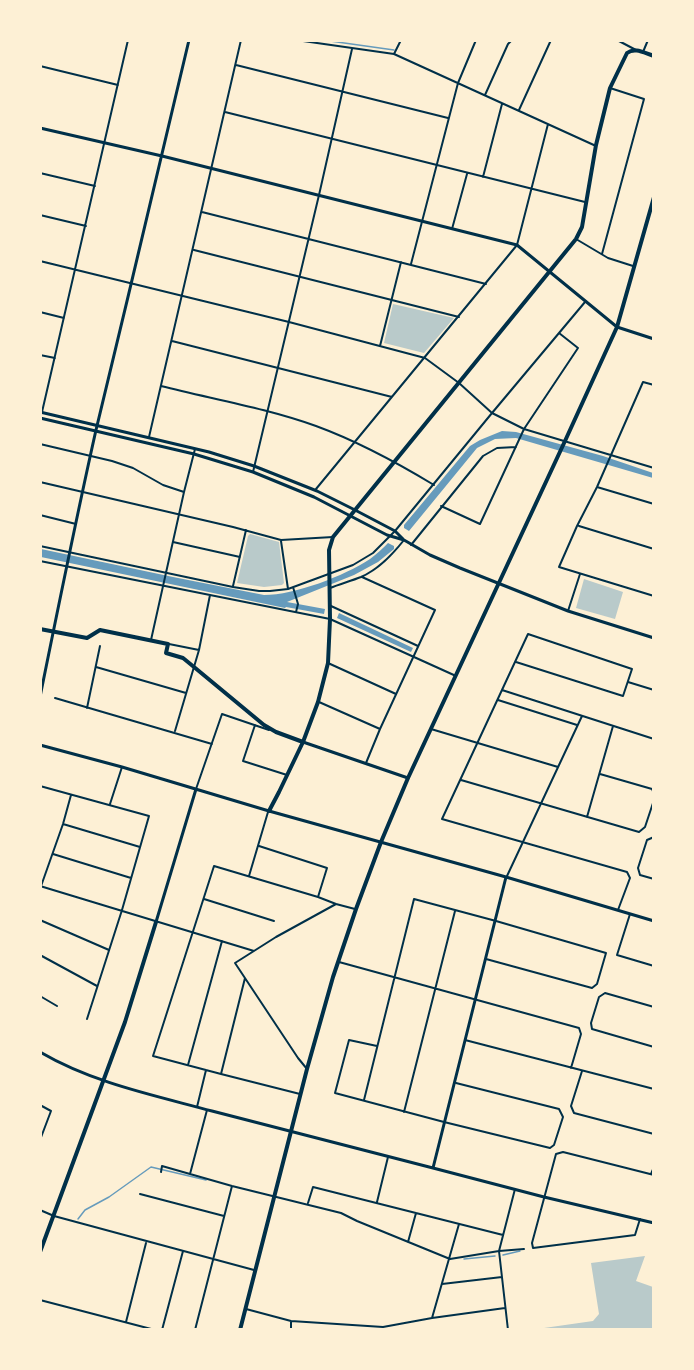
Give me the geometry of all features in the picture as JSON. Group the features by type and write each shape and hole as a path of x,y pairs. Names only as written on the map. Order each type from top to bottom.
{"main road":[{"path":"269,811 303,741 318,702 328,663 329,550 333,537 576,239 582,227 596,146 610,88 627,53 631,50 654,56"},
{"path":"240,1329 300,1094 338,962 356,909 408,778 617,327 651,215 654,197"},
{"path":"40,629 87,638 100,630 168,644 166,653 183,658 264,725 276,732 303,741"},
{"path":"40,1252 125,1022 156,922"}],"street":[{"path":"128,40 41,412 195,448 254,466 315,490 395,531 411,545 460,568 568,611 654,638"},
{"path":"40,697 96,432 189,40"},
{"path":"149,437 241,40"},
{"path":"296,40 394,54 596,146"},
{"path":"394,54 401,40"},
{"path":"411,264 458,82 476,40"},
{"path":"485,95 508,44 512,40"},
{"path":"519,110 551,40"},
{"path":"617,40 636,50"},
{"path":"643,52 648,40"},
{"path":"253,472 352,49"},
{"path":"235,65 448,118"},
{"path":"40,66 118,85"},
{"path":"602,254 644,99 610,88"},
{"path":"483,177 502,103"},
{"path":"225,112 585,202"},
{"path":"315,490 517,245 548,124"},
{"path":"40,128 162,156 517,245 617,327 654,339"},
{"path":"40,173 95,186"},
{"path":"452,229 467,173"},
{"path":"202,212 486,284"},
{"path":"40,215 86,226"},
{"path":"576,239 608,258 634,266"},
{"path":"193,250 459,317"},
{"path":"40,261 425,358 459,383 492,413 523,430 610,456 653,466"},
{"path":"380,346 401,262"},
{"path":"40,546 259,591 293,588 352,565 373,553 395,531 585,302"},
{"path":"40,312 64,318"},
{"path":"441,506 480,524 523,430 578,348 559,333"},
{"path":"172,341 392,397"},
{"path":"40,355 55,358"},
{"path":"654,385 643,382 559,567 654,596"},
{"path":"161,386 314,426 355,442 434,484"},
{"path":"40,418 194,454 253,472 306,494 390,536 404,540"},
{"path":"40,444 107,459 133,468 163,485 184,492"},
{"path":"411,545 483,456 497,448 516,447"},
{"path":"151,640 195,448"},
{"path":"40,482 281,540 333,537"},
{"path":"597,487 654,504"},
{"path":"40,515 76,524"},
{"path":"578,526 654,549"},
{"path":"233,586 246,530"},
{"path":"281,540 288,589"},
{"path":"329,587 362,577 394,554 404,540"},
{"path":"173,542 240,557"},
{"path":"40,561 330,618 456,676"},
{"path":"568,611 580,574"},
{"path":"362,577 435,610 366,763"},
{"path":"293,588 298,604 297,611"},
{"path":"175,732 199,650 210,595"},
{"path":"330,608 418,646"},
{"path":"516,662 623,696 632,669 528,634 442,819 627,872 630,878 618,910"},
{"path":"168,644 199,650"},
{"path":"87,708 100,646"},
{"path":"328,663 396,693"},
{"path":"96,667 186,693"},
{"path":"628,682 654,690"},
{"path":"502,690 654,739"},
{"path":"55,698 212,744"},
{"path":"498,700 577,725"},
{"path":"318,702 380,729"},
{"path":"156,922 196,789 222,714 276,732"},
{"path":"433,1168 506,877 582,716"},
{"path":"255,725 243,761 287,775"},
{"path":"587,817 613,726"},
{"path":"431,729 558,767"},
{"path":"303,741 408,778"},
{"path":"40,745 654,921"},
{"path":"110,805 122,767"},
{"path":"600,774 652,789 654,794"},
{"path":"461,780 639,832 645,827 654,800"},
{"path":"40,786 148,816 122,910 87,1019"},
{"path":"71,794 41,887 254,951"},
{"path":"249,876 269,811"},
{"path":"63,824 140,847"},
{"path":"654,837 646,840 638,868 640,875 654,879"},
{"path":"259,846 327,868 318,897"},
{"path":"53,854 131,878"},
{"path":"300,1094 153,1056 214,866 356,909"},
{"path":"204,899 274,921"},
{"path":"364,1100 414,899 606,953 597,984 592,988 486,958"},
{"path":"307,1069 236,963 336,904"},
{"path":"404,1112 455,910"},
{"path":"630,914 617,955 654,966"},
{"path":"40,920 109,950"},
{"path":"188,1065 222,941"},
{"path":"40,955 97,986"},
{"path":"338,962 579,1028 581,1034 571,1068"},
{"path":"220,1074 245,978"},
{"path":"654,1007 605,993 599,997 591,1023 592,1029 654,1047"},
{"path":"40,996 57,1006"},
{"path":"377,1046 349,1040 335,1093 550,1148 554,1145 563,1117 559,1109 454,1083"},
{"path":"465,1040 654,1089"},
{"path":"40,1052 61,1064 104,1081 196,1107 515,1190 654,1223"},
{"path":"196,1107 206,1070"},
{"path":"582,1071 571,1106 574,1113 654,1134"},
{"path":"40,1105 51,1111 41,1139"},
{"path":"190,1174 207,1109"},
{"path":"640,1220 635,1235 533,1248 532,1243 556,1154 563,1152 652,1174 654,1167"},
{"path":"376,1202 388,1157"},
{"path":"161,1170 162,1166 341,1213 450,1259 524,1249"},
{"path":"195,1329 232,1186"},
{"path":"307,1204 312,1187 503,1235"},
{"path":"508,1329 498,1251 515,1190"},
{"path":"140,1194 224,1216"},
{"path":"40,1210 146,1242 255,1270"},
{"path":"408,1242 416,1213"},
{"path":"432,1318 459,1224"},
{"path":"126,1322 146,1242"},
{"path":"162,1329 183,1251"},
{"path":"442,1284 502,1276"},
{"path":"40,1300 155,1329"},
{"path":"246,1309 291,1321 383,1328 432,1318 505,1308"},
{"path":"291,1321 291,1329"}],"shaded area":[{"path":"393,304 454,318 424,353 384,343"},
{"path":"250,534 279,542 284,583 282,585 264,587 237,583"},
{"path":"584,579 623,592 615,619 576,608"},
{"path":"645,1256 636,1281 653,1287 653,1329 537,1329 593,1321 599,1314 591,1263"}],"water":[{"path":"502,431 516,432 603,456 653,473 653,478 516,438 495,439 477,448 409,531 404,528 404,525 470,446"},
{"path":"388,543 394,546 394,549 378,562 354,575 287,602 325,609 324,614 285,608 41,557 41,549 264,595 290,592 333,578 370,559"},
{"path":"339,613 413,648 411,652 337,618"}],"waterway":[{"path":"323,40 394,50"},
{"path":"78,1219 85,1210 109,1197 151,1167 206,1180"},
{"path":"503,1255 520,1251"},
{"path":"464,1259 495,1256"}]}
